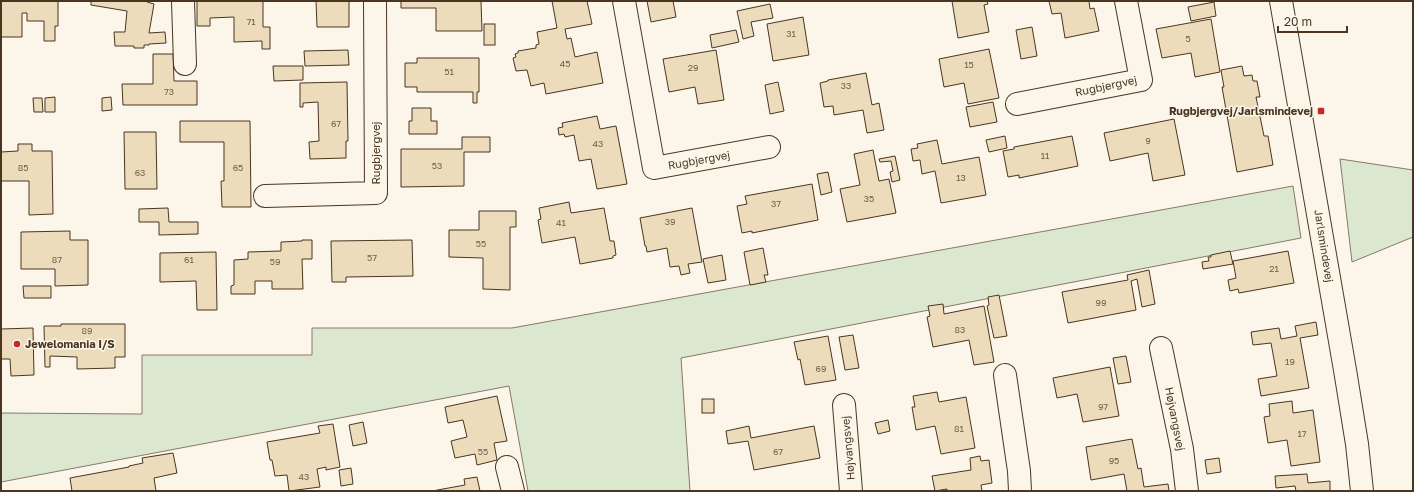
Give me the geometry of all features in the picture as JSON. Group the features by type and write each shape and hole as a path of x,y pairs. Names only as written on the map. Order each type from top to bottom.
{"street":[{"path":"184,1 185,64"},
{"name":"Rugbjergvej","path":"266,196 376,193 375,1"},
{"name":"Rugbjergvej","path":"624,1 654,168 769,147"},
{"name":"Rugbjergvej","path":"1017,104 1141,80 1126,1"},
{"name":"Jarlsmindevej","path":"1281,1 1345,370 1357,444 1362,491"},
{"name":"Højvangsvej","path":"1161,348 1182,449 1187,491"},
{"path":"1005,375 1019,471 1020,491"},
{"name":"Højvangsvej","path":"844,406 851,491"},
{"path":"507,467 513,491"}],"green space":[{"path":"1340,159 1413,170 1413,237 1352,262"},
{"path":"1293,186 1301,238 681,358 690,491 528,491 509,386 1,482 1,413 142,414 142,355 312,355 312,328 512,328"}],"building":[{"path":"1,1 58,1 58,26 55,26 55,41 44,41 44,21 27,21 27,13 22,13 22,37 1,37"},
{"path":"91,1 148,1 147,2 154,4 149,33 165,32 166,43 144,45 144,48 134,48 134,46 115,46 114,32 125,32 127,11 91,5"},
{"path":"197,1 263,1 263,27 270,27 270,49 262,49 262,41 234,42 234,17 210,18 210,26 197,26"},
{"path":"316,1 349,1 349,27 317,27"},
{"path":"401,1 481,1 482,31 436,31 436,8 401,8"},
{"path":"552,1 587,1 592,24 565,29 567,39 571,38 575,57 597,52 603,83 546,94 544,83 531,86 527,70 516,71 513,58 516,57 515,54 518,53 518,51 536,48 536,45 539,44 537,32 557,28"},
{"path":"647,1 673,1 676,17 651,22"},
{"path":"952,1 987,1 988,4 984,5 989,32 958,38"},
{"path":"1049,1 1089,1 1090,9 1094,8 1099,31 1065,38 1061,13 1052,14"},
{"path":"1214,2 1216,16 1191,21 1188,7"},
{"path":"770,4 773,18 751,22 754,36 743,39 737,11"},
{"path":"803,17 809,55 773,61 767,24"},
{"path":"1211,19 1220,72 1195,77 1191,53 1162,58 1156,29"},
{"path":"484,24 495,24 495,45 484,45"},
{"path":"1032,27 1037,56 1021,59 1016,30"},
{"path":"736,30 739,42 712,48 710,35"},
{"path":"989,49 999,98 968,104 964,83 944,87 939,59"},
{"path":"348,50 349,65 305,66 304,51"},
{"path":"716,50 724,100 698,104 695,87 669,92 663,59"},
{"path":"153,54 173,54 174,81 197,81 197,105 123,105 122,84 153,84"},
{"path":"417,58 479,58 479,92 477,92 477,103 473,103 473,92 417,92 417,87 405,87 405,63 417,63"},
{"path":"273,66 303,66 303,80 274,81"},
{"path":"1242,66 1244,76 1252,75 1253,81 1257,81 1260,97 1256,97 1264,136 1268,136 1273,165 1237,172 1222,87 1224,87 1221,70"},
{"path":"866,73 872,105 879,103 884,130 867,133 863,110 834,115 833,106 824,107 820,83 828,80"},
{"path":"347,82 348,141 346,141 346,158 310,159 309,142 319,141 318,102 303,103 303,107 300,107 300,83"},
{"path":"778,82 784,111 770,114 765,85"},
{"path":"55,97 55,112 45,112 45,98"},
{"path":"111,97 112,110 102,111 102,98"},
{"path":"33,98 42,98 43,112 34,112"},
{"path":"993,102 997,122 970,127 966,107"},
{"path":"412,108 431,108 431,121 437,121 437,134 409,134 409,121 412,121"},
{"path":"597,116 600,129 616,126 627,184 597,189 591,159 579,161 574,135 565,137 564,134 559,135 558,128 563,127 562,123"},
{"path":"1174,119 1185,175 1153,181 1148,153 1110,161 1104,133"},
{"path":"180,121 250,121 251,207 222,207 221,181 224,181 224,142 180,142"},
{"path":"124,132 156,132 157,189 125,189"},
{"path":"1005,136 1007,148 989,152 986,140"},
{"path":"1072,136 1078,166 1019,178 1019,175 1008,177 1003,151 1014,149 1014,147"},
{"path":"462,137 490,137 490,152 464,152 464,186 401,187 401,149 462,149"},
{"path":"937,140 942,164 979,157 986,195 941,203 935,171 922,174 920,160 913,161 911,149 918,148 917,144"},
{"path":"18,144 32,144 32,151 52,151 53,214 29,215 29,181 1,181 1,152 18,151"},
{"path":"873,150 879,181 889,179 896,213 847,222 840,189 860,185 854,154"},
{"path":"895,156 900,180 892,182 890,172 893,171 891,161 880,162 879,159"},
{"path":"828,172 832,192 821,195 817,174"},
{"path":"812,184 818,220 752,233 752,231 742,233 737,206 747,204 745,196"},
{"path":"569,202 571,213 604,208 610,241 614,241 616,255 613,256 613,258 580,264 575,237 542,243 538,220 541,219 539,208"},
{"path":"168,208 169,222 198,222 198,234 159,235 159,222 139,222 139,209"},
{"path":"692,208 702,262 688,264 690,273 681,275 679,266 670,267 667,248 647,252 640,218"},
{"path":"479,211 516,211 516,227 510,227 510,290 483,289 483,258 449,257 449,230 479,230"},
{"path":"70,231 70,240 88,240 88,285 55,286 55,269 21,269 21,232"},
{"path":"312,240 312,259 302,259 303,289 272,289 272,281 255,281 255,294 231,294 231,286 234,285 234,260 248,259 248,252 281,251 281,242"},
{"path":"412,240 413,276 346,277 346,282 332,282 331,241"},
{"path":"763,248 768,275 764,275 766,282 750,285 744,252"},
{"path":"1230,251 1233,264 1203,269 1202,262 1209,261 1208,257 1211,257 1211,255"},
{"path":"1288,251 1294,283 1239,293 1238,289 1230,291 1228,280 1236,278 1233,261"},
{"path":"216,252 217,310 197,310 196,281 160,282 160,253"},
{"path":"722,255 726,280 708,283 703,259"},
{"path":"1149,270 1155,304 1142,307 1137,279 1131,281 1136,310 1068,323 1062,292 1128,280 1127,275"},
{"path":"23,286 51,286 51,298 24,298"},
{"path":"999,295 1007,336 994,338 987,306 989,305 988,297"},
{"path":"943,304 944,314 984,306 994,362 974,365 969,340 933,347 927,317 930,316 928,306"},
{"path":"1316,322 1318,335 1300,338 1309,388 1261,396 1258,379 1277,376 1271,343 1253,345 1251,332 1279,328 1281,339 1297,336 1295,326"},
{"path":"61,324 125,324 125,357 115,357 115,368 77,369 77,357 50,356 50,367 45,367 44,326 61,326"},
{"name":"Jewelomania I/S","path":"33,328 34,375 11,376 10,359 1,359 1,329"},
{"path":"853,335 859,368 845,370 839,337"},
{"path":"828,336 836,380 805,385 800,359 798,360 794,342"},
{"path":"1126,356 1131,382 1118,384 1113,358"},
{"path":"1110,367 1119,416 1083,422 1077,394 1057,398 1053,378"},
{"path":"937,392 939,402 966,397 975,448 941,454 935,426 916,430 912,407 915,407 913,396"},
{"path":"497,396 507,441 494,443 497,460 477,465 475,454 455,458 451,441 467,437 463,420 448,423 445,407"},
{"path":"702,399 714,399 714,413 702,413"},
{"path":"1292,401 1293,413 1313,410 1320,462 1291,466 1287,440 1268,443 1264,417 1270,416 1269,404"},
{"path":"888,420 890,431 878,434 875,423"},
{"path":"363,422 367,443 353,446 349,425"},
{"path":"333,424 340,467 326,470 326,467 317,469 320,487 289,491 287,475 275,476 272,460 270,460 267,442 320,433 318,426"},
{"path":"749,426 751,438 814,426 820,458 754,470 748,441 728,444 726,431"},
{"path":"1132,439 1138,469 1141,468 1144,487 1168,484 1169,491 1127,491 1124,474 1091,480 1086,447"},
{"path":"173,453 177,473 154,478 156,491 72,491 70,478 129,467 143,463 142,458"},
{"path":"980,456 981,461 989,460 992,483 981,485 982,491 947,491 947,489 935,491 932,476 971,470 970,458"},
{"path":"1219,458 1221,472 1207,474 1205,460"},
{"path":"351,468 353,484 341,486 339,470"},
{"path":"1307,474 1308,483 1330,481 1330,491 1296,491 1295,486 1276,488 1275,476"},
{"path":"477,477 480,491 432,491 465,485 464,479"}],"place":[{"name":"Rugbjergvej/Jarlsmindevej","path":"1321,111"},
{"name":"Jewelomania I/S","path":"17,344"}]}
